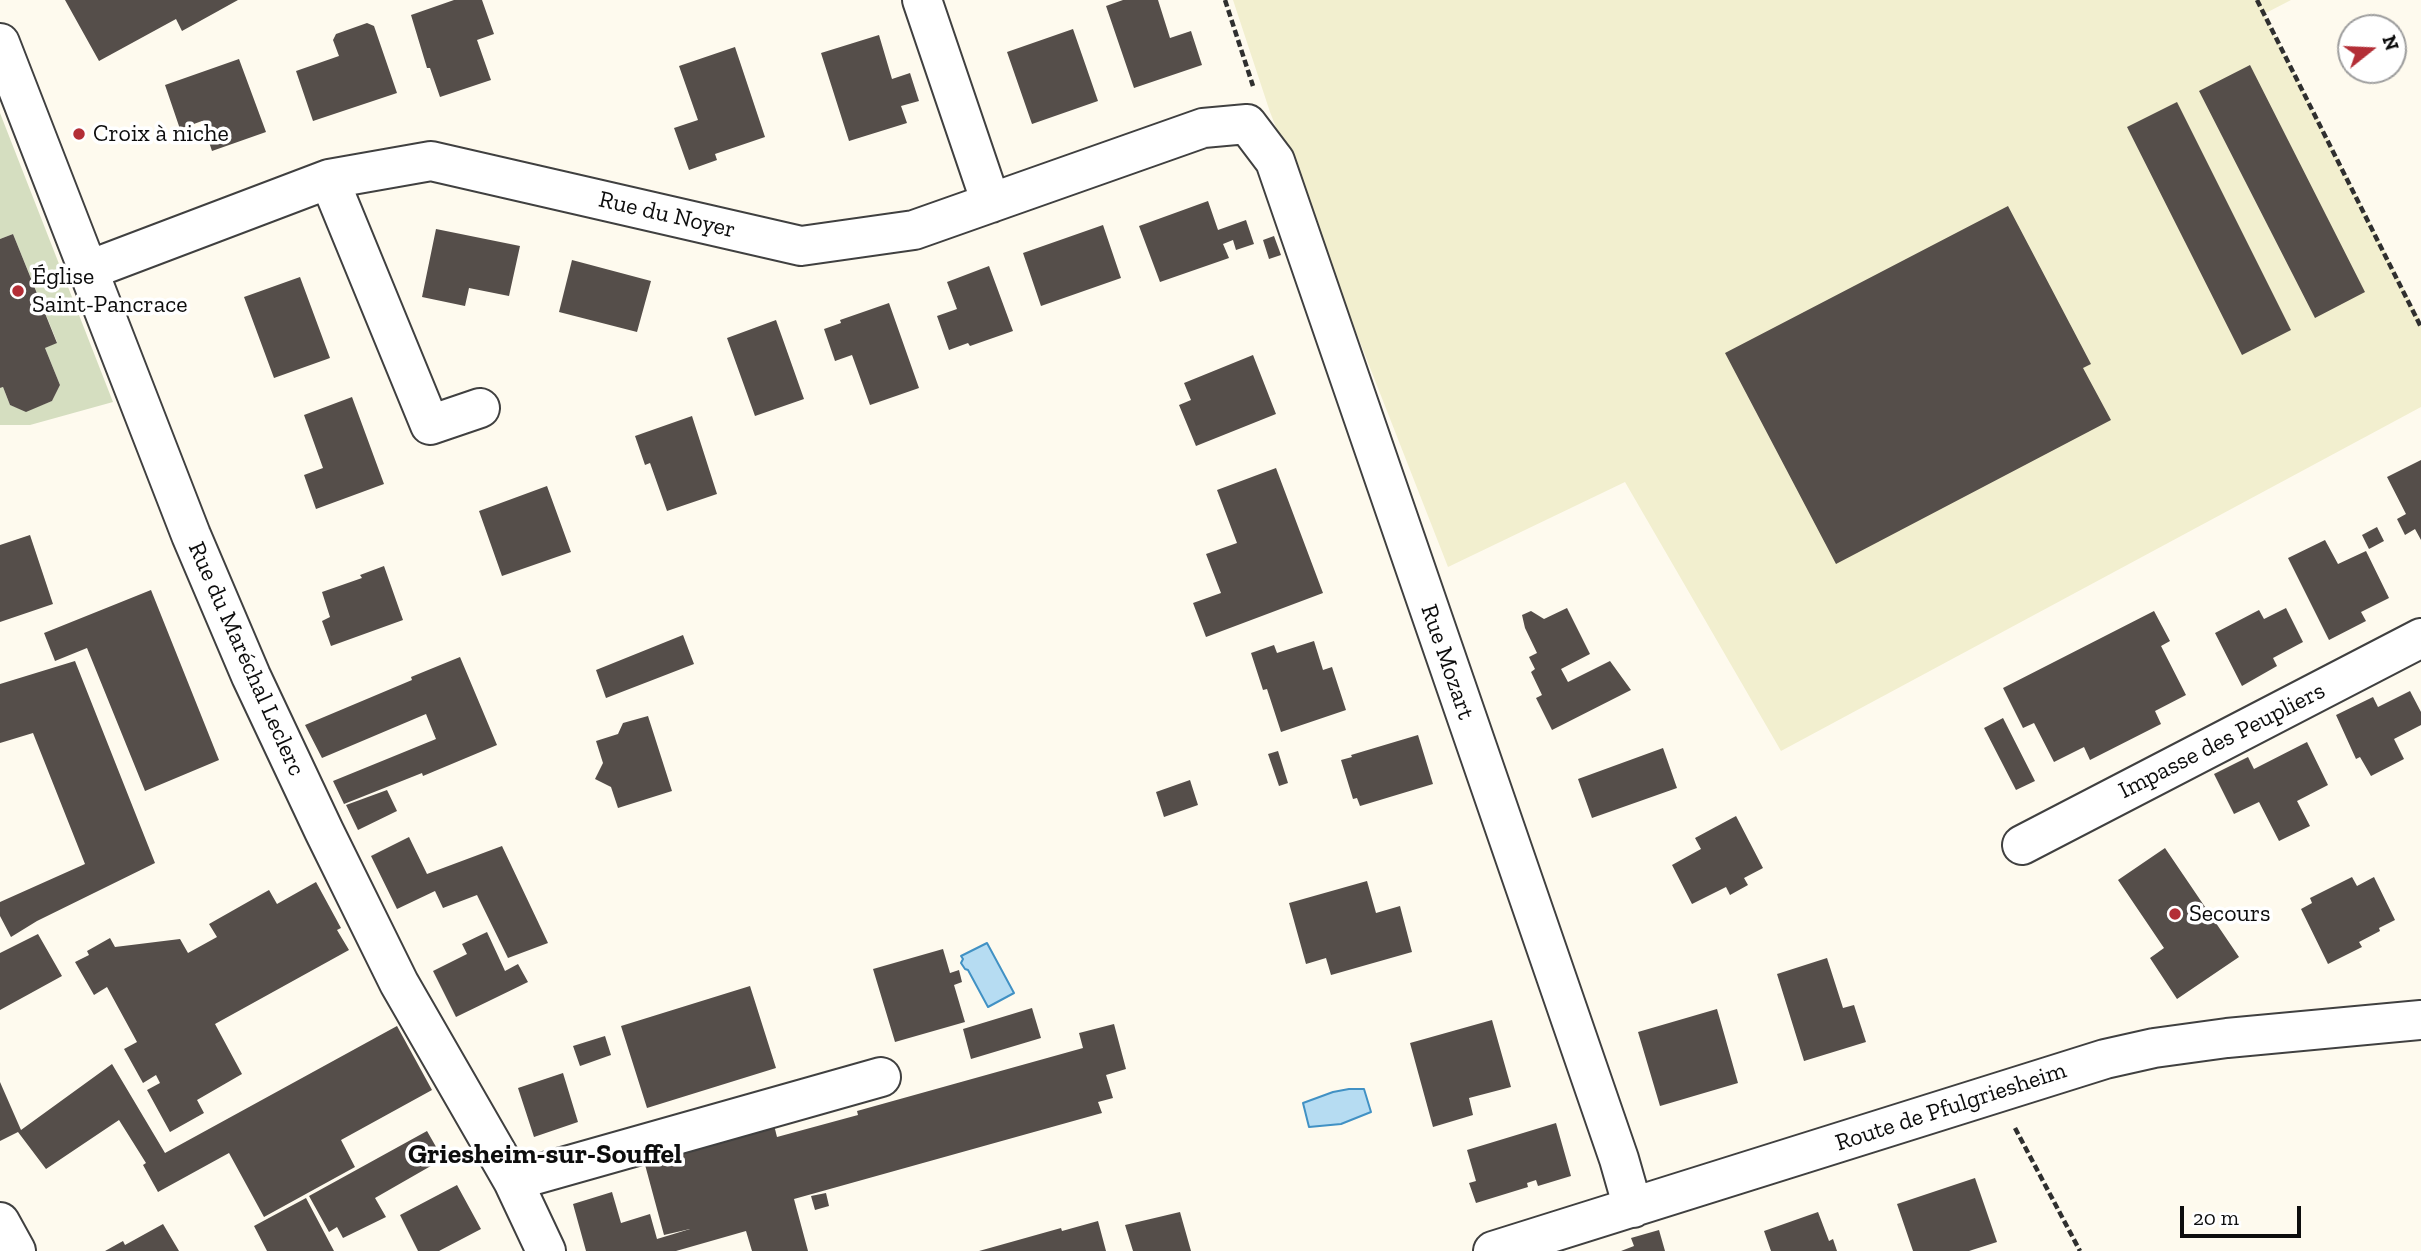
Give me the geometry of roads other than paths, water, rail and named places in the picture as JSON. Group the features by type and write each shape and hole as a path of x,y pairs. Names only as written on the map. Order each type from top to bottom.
{"street":[{"path":"922,0 991,203"},
{"name":"Rue du Maréchal Leclerc","path":"0,43 191,535 251,676 399,983 513,1181 546,1251"},
{"name":"Rue du Noyer","path":"89,270 329,179 431,161 801,246 914,230 1203,128 1247,124"},
{"name":"Rue Mozart","path":"1247,124 1275,161 1619,1158 1633,1208"},
{"path":"329,179 430,425 480,408"},
{"name":"Impasse des Peupliers","path":"2022,845 2421,638"},
{"name":"Route de Pfulgriesheim","path":"1493,1251 2046,1076 2154,1048 2227,1038 2421,1020"},
{"path":"513,1181 881,1077"},
{"path":"0,1222 16,1251"}],"water":[{"path":"987,943 1014,993 988,1007 968,970 961,963 961,956"},
{"path":"1349,1089 1364,1089 1371,1112 1341,1124 1309,1127 1303,1103"}],"place":[{"name":"Croix à niche","path":"79,134"},
{"name":"Église Saint-Pancrace","path":"18,291"},
{"name":"Secours","path":"2175,914"}],"district":[{"name":"Griesheim-sur-Souffel","path":"545,1155"}]}
